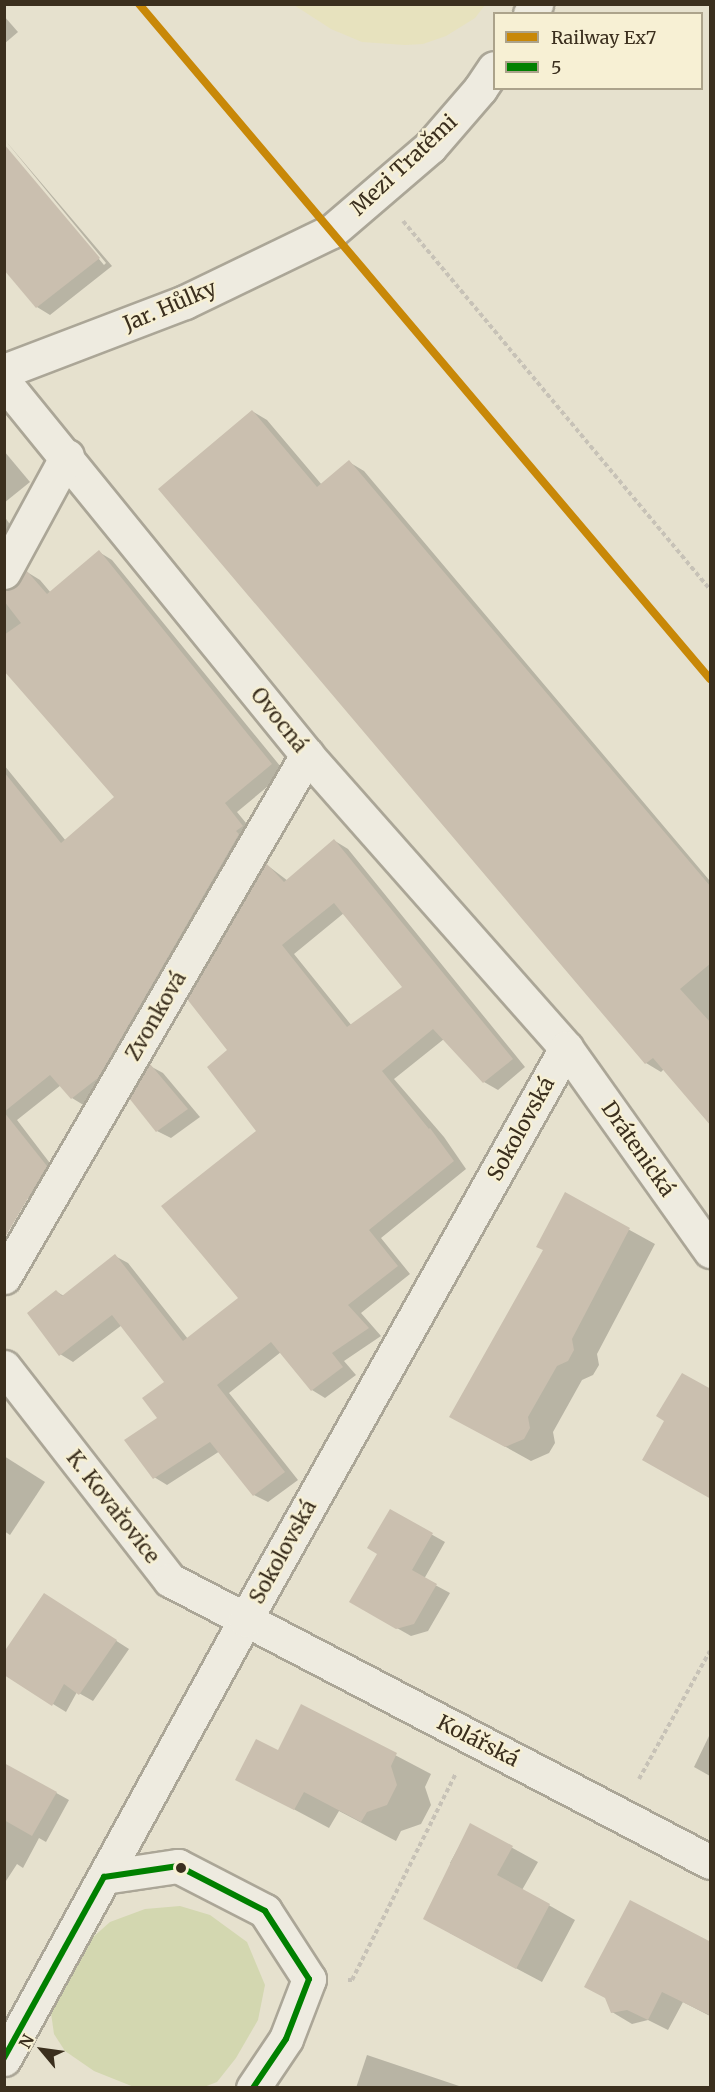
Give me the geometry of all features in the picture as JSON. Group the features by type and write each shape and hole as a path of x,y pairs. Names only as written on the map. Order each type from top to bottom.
{"street":[{"name":"Mezi Tratěmi","path":"332,231 430,147 493,71"},
{"name":"Jar. Hůlky","path":"4,371 185,302 332,231"},
{"name":"Ovocná","path":"4,382 67,456 307,755 566,1048"},
{"path":"4,572 67,456"},
{"name":"Zvonková","path":"4,1277 307,755"},
{"name":"Drátenická","path":"566,1048 711,1251"},
{"name":"Sokolovská","path":"4,2060 245,1620 566,1048"},
{"name":"K. Kovařovice","path":"4,1367 170,1581 245,1620"},
{"name":"Kolářská","path":"245,1620 711,1862"},
{"path":"104,1878 178,1866 265,1911 309,1979 286,2039 253,2088"}],"path":[{"path":"379,192 711,589"},
{"path":"619,1814 711,1651"},
{"path":"309,1979 352,1980 473,1739"}],"shaded area":[{"path":"294,5 485,5 475,18 446,36 423,44 405,45 362,42 331,29"}],"green space":[{"path":"180,1906 210,1915 247,1942 265,1985 258,2020 236,2058 217,2082 204,2087 134,2087 94,2071 65,2051 54,2034 51,2013 83,1946 110,1922 145,1909"}],"building":[{"path":"4,144 100,258 36,308 4,270"},
{"path":"252,410 317,487 349,460 711,887 711,963 680,989 711,1023 711,1126 653,1058 645,1064 158,489"},
{"path":"99,550 272,764 225,803 243,826 236,831 239,834 98,1078 71,1099 50,1075 4,1112 4,772 61,843 114,797 4,671 4,635 21,623 4,601 4,591 14,588 26,570 47,594"},
{"path":"334,839 513,1059 483,1083 433,1029 382,1071 430,1128 454,1161 369,1230 398,1266 348,1305 369,1328 332,1353 343,1367 311,1391 271,1342 217,1385 285,1472 253,1496 210,1442 153,1479 124,1440 157,1418 142,1398 164,1382 112,1315 59,1356 27,1313 56,1290 62,1296 115,1254 183,1341 238,1298 161,1206 256,1131 207,1067 227,1050 187,999 266,863 284,882","holes":["334,903 402,987 347,1027 282,945"]},
{"path":"150,1064 188,1109 156,1132 129,1098"},
{"path":"4,1112 47,1166 4,1239"},
{"path":"565,1192 630,1228 572,1339 574,1350 568,1361 557,1366 528,1417 530,1428 524,1439 505,1447 449,1417 543,1250 536,1247"},
{"path":"682,1373 711,1389 711,1499 642,1460 664,1421 656,1416"},
{"path":"390,1509 433,1533 412,1570 437,1584 414,1624 396,1629 349,1602 377,1554 367,1548"},
{"path":"44,1593 117,1640 79,1695 64,1684 52,1706 4,1675 4,1652"},
{"path":"301,1704 397,1753 391,1766 397,1785 387,1805 367,1812 361,1822 304,1792 294,1810 235,1780 256,1739 278,1750"},
{"path":"4,1763 57,1792 32,1836 4,1820"},
{"path":"470,1823 513,1846 497,1875 550,1904 516,1969 423,1919"},
{"path":"630,1900 711,1942 711,2016 662,1992 648,2020 627,2010 611,2013 605,1998 584,1987"}],"rail line":[{"name":"Ex7","path":"139,4 710,679"}],"transit line":[{"name":"5","path":"4,2058 104,1877 178,1866 265,1911 309,1979 286,2039 253,2088"}]}
